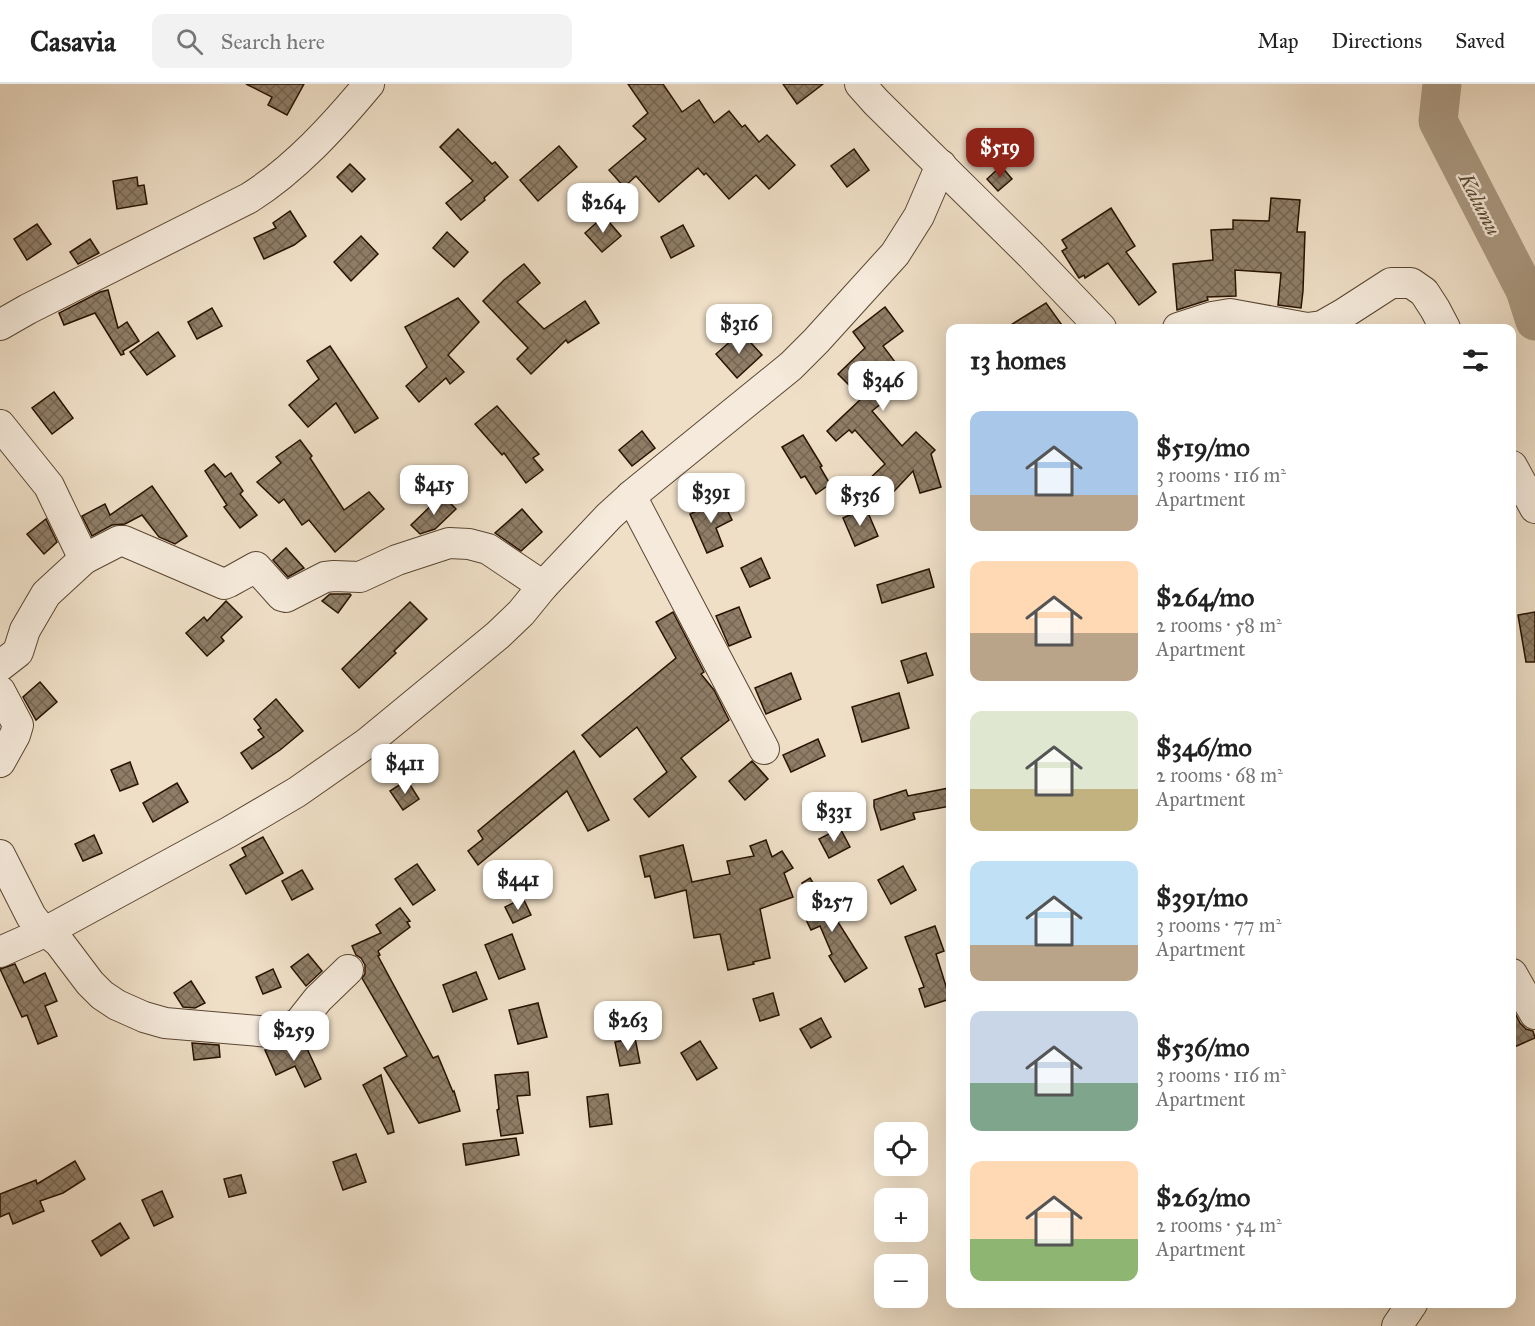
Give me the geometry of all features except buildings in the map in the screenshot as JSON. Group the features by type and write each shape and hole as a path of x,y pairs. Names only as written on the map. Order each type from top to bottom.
{"street":[{"path":"0,325 263,189 286,171 334,124 369,84"},
{"path":"860,84 1097,324"},
{"path":"0,952 47,931 229,832 297,792 367,743 498,635 521,613 543,586 609,516 791,366 816,341 895,254 919,216 942,165"},
{"path":"1326,324 1391,283 1411,283 1424,292 1442,324"},
{"path":"1190,324 1230,314 1285,324"},
{"path":"0,425 49,486 84,559"},
{"path":"1516,473 1535,508"},
{"path":"631,496 764,749"},
{"path":"0,666 18,652 25,630 46,594 84,559 119,541 124,541 224,584 256,567 282,596 286,597 325,577 360,577 397,560 449,543 469,543 488,549 543,586"},
{"path":"0,691 18,725 0,762"},
{"path":"0,855 31,916 38,925 69,953 90,983 102,995 117,1005 144,1017 165,1023 270,1032 286,1029 299,1023 318,999 348,970"},
{"path":"1516,981 1535,1014"},
{"path":"1397,1326 1409,1308"}],"waterway":[{"name":"Kalumu","path":"1442,84 1438,121 1525,290 1535,321"}]}
